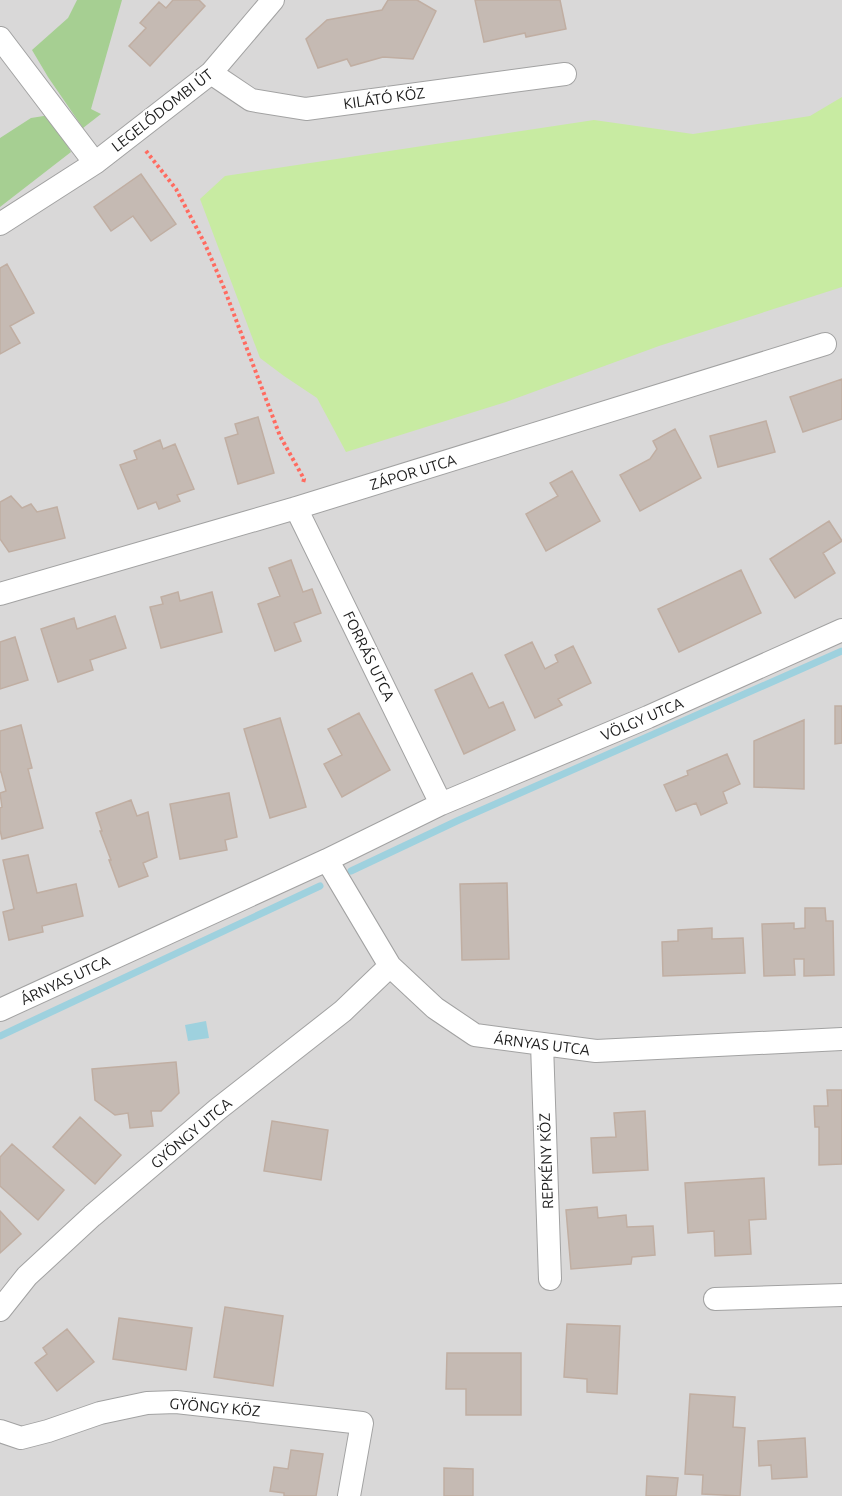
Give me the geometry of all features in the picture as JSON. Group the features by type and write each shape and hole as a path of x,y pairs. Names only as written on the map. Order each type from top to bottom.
{"street":[{"name":"LEGELŐDOMBI ÚT","path":"0,224 95,163 212,73 273,0"},
{"path":"0,38 95,163"},
{"name":"KILÁTÓ KÖZ","path":"212,73 251,100 306,109 565,74"},
{"name":"ZÁPOR UTCA","path":"0,594 296,508 825,344"},
{"name":"FORRÁS UTCA","path":"296,508 441,804"},
{"name":"VÖLGY UTCA","path":"441,804 648,717 842,630"},
{"name":"ÁRNYAS UTCA","path":"0,1010 327,860 441,804"},
{"name":"ÁRNYAS UTCA","path":"327,860 390,966 435,1008 475,1035 597,1051 842,1039"},
{"name":"GYÖNGY UTCA","path":"0,1310 27,1276 92,1216 218,1109 343,1011 390,966"},
{"name":"REPKÉNY KÖZ","path":"542,1044 550,1279"},
{"path":"715,1299 842,1295"},
{"name":"GYÖNGY KÖZ","path":"0,1431 21,1438 100,1413 147,1403 176,1402 362,1423 350,1496"}],"path":[{"path":"132,134 176,189 206,244 280,436 304,479 296,508"}],"shaded area":[{"path":"0,0 842,0 842,1496 0,1496"}],"green space":[{"path":"77,0 122,0 91,109 101,114 83,128 32,50 68,18"},
{"path":"842,97 842,287 659,346 506,402 346,452 317,398 260,358 200,199 225,176 594,120 693,134 810,116"},
{"path":"50,115 71,152 0,207 0,138 31,118"}],"water":[{"path":"206,1021 209,1038 188,1041 185,1025"}],"building":[{"path":"173,0 199,0 205,6 150,66 129,46 146,28 140,23 159,2 166,8"},
{"path":"388,0 417,0 436,11 413,59 383,57 351,66 347,59 318,68 306,39 327,20 382,10"},
{"path":"475,0 560,0 566,29 526,37 525,33 484,42"},
{"path":"141,174 176,224 151,241 133,216 111,231 94,207"},
{"path":"7,264 34,313 10,326 20,343 0,354 0,268"},
{"path":"842,379 842,419 803,432 790,397"},
{"path":"258,417 274,473 238,484 225,438 238,434 235,424"},
{"path":"766,421 775,452 718,467 710,436"},
{"path":"675,429 701,478 640,511 620,475 650,459 657,449 653,441"},
{"path":"160,440 163,449 175,444 194,489 177,495 180,501 159,509 156,502 138,509 120,465 137,459 134,451"},
{"path":"572,471 600,521 546,551 526,514 558,496 550,483"},
{"path":"11,496 22,508 31,504 37,512 57,507 65,538 9,552 0,539 0,502"},
{"path":"829,521 842,541 823,553 835,573 795,598 770,559"},
{"path":"291,560 303,592 312,589 321,613 294,623 301,641 275,651 258,604 280,596 269,568"},
{"path":"741,570 761,613 679,652 658,609"},
{"path":"178,592 180,601 212,592 222,632 161,648 150,607 163,604 161,597"},
{"path":"115,616 126,648 90,660 93,670 58,682 41,629 74,618 77,629"},
{"path":"15,637 28,680 0,689 0,642"},
{"path":"532,642 545,669 558,662 555,655 573,646 591,683 558,699 562,705 535,718 505,655"},
{"path":"472,673 489,708 503,702 515,730 464,754 435,690"},
{"path":"835,706 842,706 842,743 835,744"},
{"path":"359,713 390,770 342,797 324,764 342,755 328,729"},
{"path":"280,718 306,807 270,818 244,729"},
{"path":"804,720 804,789 754,787 754,741"},
{"path":"21,725 32,768 28,769 43,828 2,839 0,793 6,791 0,772 0,731"},
{"path":"727,754 740,784 723,792 727,803 701,815 696,803 676,811 664,785 688,775 687,771"},
{"path":"229,793 237,837 225,840 227,850 180,859 170,804"},
{"path":"131,800 137,816 148,812 157,857 143,863 148,876 119,887 96,813"},
{"path":"28,855 37,893 76,884 83,916 42,926 43,932 9,940 3,912 14,909 3,860"},
{"path":"507,883 509,959 462,960 460,884"},
{"path":"805,908 825,908 826,921 833,921 834,975 804,976 804,959 794,959 795,975 764,976 762,924 794,923 794,929 805,928"},
{"path":"712,928 712,939 743,938 745,973 663,976 662,942 678,941 678,930"},
{"path":"176,1062 179,1093 161,1111 151,1111 153,1126 130,1128 128,1113 115,1115 95,1100 92,1069"},
{"path":"827,1090 842,1090 842,1164 819,1165 819,1127 815,1127 814,1106 828,1106"},
{"path":"645,1111 648,1170 593,1173 591,1138 616,1137 614,1113"},
{"path":"80,1117 121,1155 95,1184 53,1147"},
{"path":"272,1121 328,1130 321,1180 264,1171"},
{"path":"12,1144 64,1190 38,1220 0,1186 0,1157"},
{"path":"764,1178 766,1219 749,1220 751,1254 715,1256 714,1231 688,1233 685,1183"},
{"path":"597,1207 598,1218 626,1215 627,1227 653,1226 655,1255 632,1257 631,1264 571,1269 566,1210"},
{"path":"0,1211 21,1234 0,1253"},
{"path":"225,1307 283,1316 273,1386 214,1377"},
{"path":"119,1318 192,1328 186,1370 113,1359"},
{"path":"567,1324 620,1326 617,1394 587,1392 587,1379 564,1377"},
{"path":"67,1329 94,1362 57,1391 35,1363 47,1354 43,1348"},
{"path":"447,1353 521,1353 521,1415 466,1415 466,1389 446,1389"},
{"path":"690,1394 735,1397 733,1427 745,1428 740,1496 702,1494 703,1475 685,1474"},
{"path":"805,1438 807,1477 772,1479 771,1465 759,1466 758,1441"},
{"path":"291,1450 323,1454 316,1496 284,1496 284,1493 270,1491 274,1467 288,1469"},
{"path":"444,1468 473,1469 473,1496 444,1496"},
{"path":"647,1476 678,1478 676,1496 646,1496"}],"waterway":[{"path":"351,871 459,820 842,651"},
{"path":"0,1036 320,886"}]}
